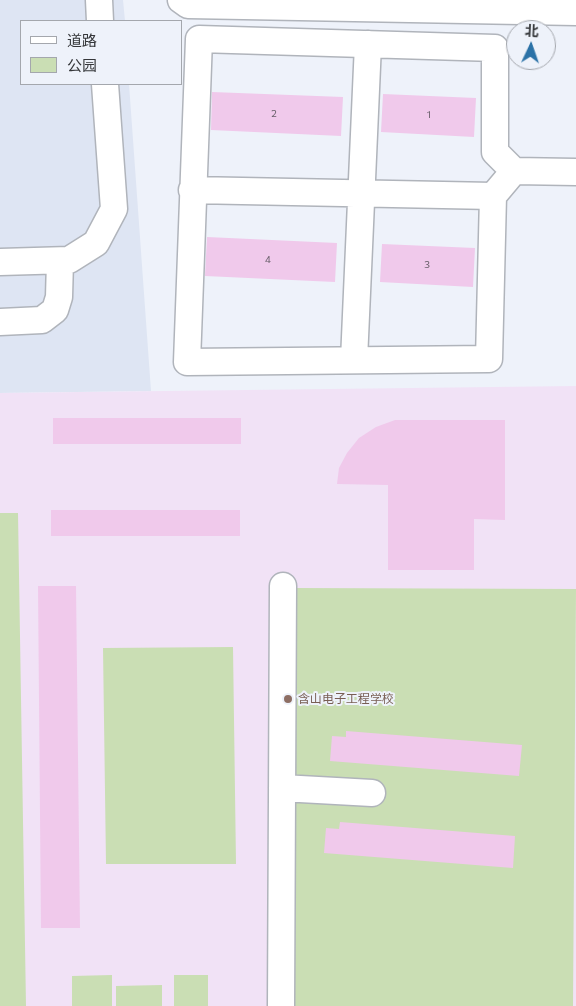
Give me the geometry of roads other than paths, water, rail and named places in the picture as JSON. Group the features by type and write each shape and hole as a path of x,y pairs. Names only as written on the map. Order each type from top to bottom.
{"street":[{"path":"99,0 100,20"},
{"path":"181,0 188,5 561,8"},
{"path":"514,171 494,196 489,359 187,362 199,39 496,48 495,152 514,171 576,172"},
{"path":"354,360 368,44"},
{"path":"0,262 69,260 96,243 114,209 105,85"},
{"path":"192,190 494,196"},
{"path":"0,322 42,320 55,310 59,297 60,260"},
{"path":"281,1006 283,586"},
{"path":"282,788 372,793"}],"place":[{"name":"含山电子工程学校","path":"288,699"}]}
